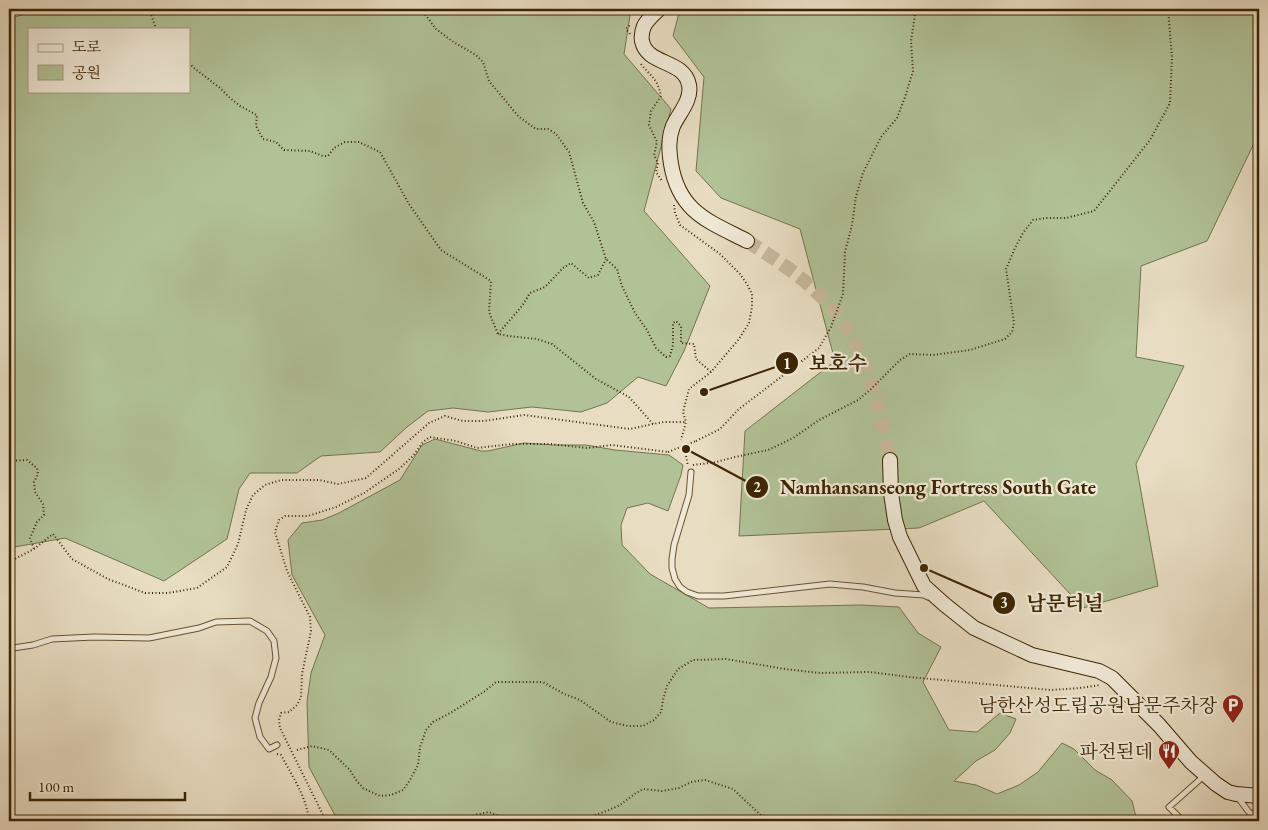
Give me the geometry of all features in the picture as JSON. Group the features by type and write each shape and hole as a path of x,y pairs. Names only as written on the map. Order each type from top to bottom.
{"main road":[{"path":"659,9 645,24 641,35 642,44 646,51 680,70 686,76 690,93 673,127 669,143 675,182 684,199 699,215 747,240"},
{"path":"890,460 891,493 895,520 900,537 924,586 974,628 1032,655 1099,671 1112,678 1142,707 1205,775 1228,792 1259,796"}],"lane":[{"path":"691,472 689,495 676,537 672,558 675,579 680,587 687,592 698,596 724,596 830,584 924,595 944,604"},
{"path":"9,648 33,645 52,639 94,637 149,638 199,628 216,622 250,621 268,631 274,641 276,658 272,677 259,703 255,718 260,737 269,749 277,745"},
{"path":"1183,821 1169,807 1205,775"},
{"path":"1236,794 1248,811 1259,821"}],"path":[{"path":"148,9 156,28"},
{"path":"421,9 436,29 476,55 483,62 489,80 519,117 536,129 548,129 556,134 568,152 583,203 594,222 606,259 617,269 622,286 656,348 666,357 670,356 673,345 672,323 676,321 681,326 681,343 694,344 696,359 711,372"},
{"path":"894,9 915,15"},
{"path":"326,821 280,728 279,720 281,713 289,712 297,705 301,698 302,674 311,631 310,618 287,571 275,532 280,520 285,516 308,516 336,507 364,493 399,469 413,456 423,442 430,437 456,441 477,448 512,444 550,444 587,448 612,445 668,452 720,429 739,410 820,348 831,327 843,294 845,252 852,225 856,196 863,173 881,137 897,118 913,70 912,41 915,15 918,9"},
{"path":"688,465 716,462 768,450 793,438 819,420 858,400 900,360 910,354 933,355 970,350 1005,339 1012,332 1014,323 1006,269 1023,233 1033,220 1066,218 1094,211 1150,140 1170,102 1172,57 1168,9"},
{"path":"630,35 626,29 631,24"},
{"path":"638,60 655,78 660,90 661,96 651,111 649,125 657,142 654,155 658,163 656,172 665,188"},
{"path":"190,64 240,106 257,115 256,126 263,139 276,142 284,150 310,150 323,156 328,156 334,148 345,142 359,142 380,152 409,204 441,250 491,281 489,312 498,334"},
{"path":"1259,84 1256,100 1259,106"},
{"path":"681,440 686,422 683,412 689,389 711,372 739,340 749,323 752,306 752,294 748,284 740,274 720,254 680,225 673,206 684,199"},
{"path":"498,334 522,306 530,293 545,287 563,268 571,263 589,278 598,275 606,259"},
{"path":"498,334 538,339 552,344 596,379 629,397 653,424"},
{"path":"9,562 34,549 53,534 72,559 108,579 145,593 168,593 197,588 227,567 238,544 246,510 254,495 265,485 281,480 319,480 338,484 366,478 429,423 445,416 463,421 484,421 524,415 630,429 664,422 686,422"},
{"path":"9,461 27,460 37,468 38,474 34,482 35,492 43,504 44,515 30,538 34,549"},
{"path":"297,750 312,746 329,750 350,770 363,788 380,796 391,795 403,790 410,780 418,765 420,747 426,730 433,722 452,712 496,682 543,682 564,694 580,700 611,722 628,726 643,726 654,720 661,712 667,686 678,669 693,660 726,659 820,673 870,672 1051,690 1098,686 1112,678"},
{"path":"269,749 280,756 295,779 311,821"},
{"path":"568,821 579,821 620,805 643,789 662,791 679,788 691,782 705,780 733,789 767,821"},
{"path":"464,821 474,815 489,812 504,818 518,817 557,821"}],"green space":[{"path":"40,9 631,9 624,54 671,109 644,211 710,286 684,351 666,386 638,377 607,403 581,412 532,407 488,412 453,408 428,411 380,452 321,456 297,473 250,473 239,489 227,539 164,581 65,538 9,548 9,19"},
{"path":"680,9 1259,9 1259,133 1207,241 1141,266 1136,357 1184,366 1136,464 1158,586 1083,608 984,501 919,528 739,536 745,431 835,361 800,229 721,198 696,171 704,77 673,36"},
{"path":"435,439 481,451 524,443 586,445 669,455 683,465 668,511 648,503 627,508 621,525 622,545 650,574 709,608 861,605 899,607 918,633 941,647 923,682 949,730 977,732 1000,713 1016,719 1010,733 995,750 976,761 954,781 976,785 997,794 1019,785 1038,772 1062,743 1074,749 1095,770 1112,780 1132,801 1137,821 338,821 309,767 307,702 311,673 325,635 292,575 288,540 302,523 322,520 339,513 400,480 422,445"}],"tunnel":[{"path":"747,241 802,279 822,297 843,324 854,342 870,380 890,460"}],"place":[{"name":"보호수","path":"704,392"},
{"name":"Namhansanseong Fortress South Gate","path":"686,449"},
{"name":"남문터널","path":"924,568"},
{"name":"남한산성도립공원남문주차장","path":"1233,724"},
{"name":"파전된데","path":"1169,770"}]}
